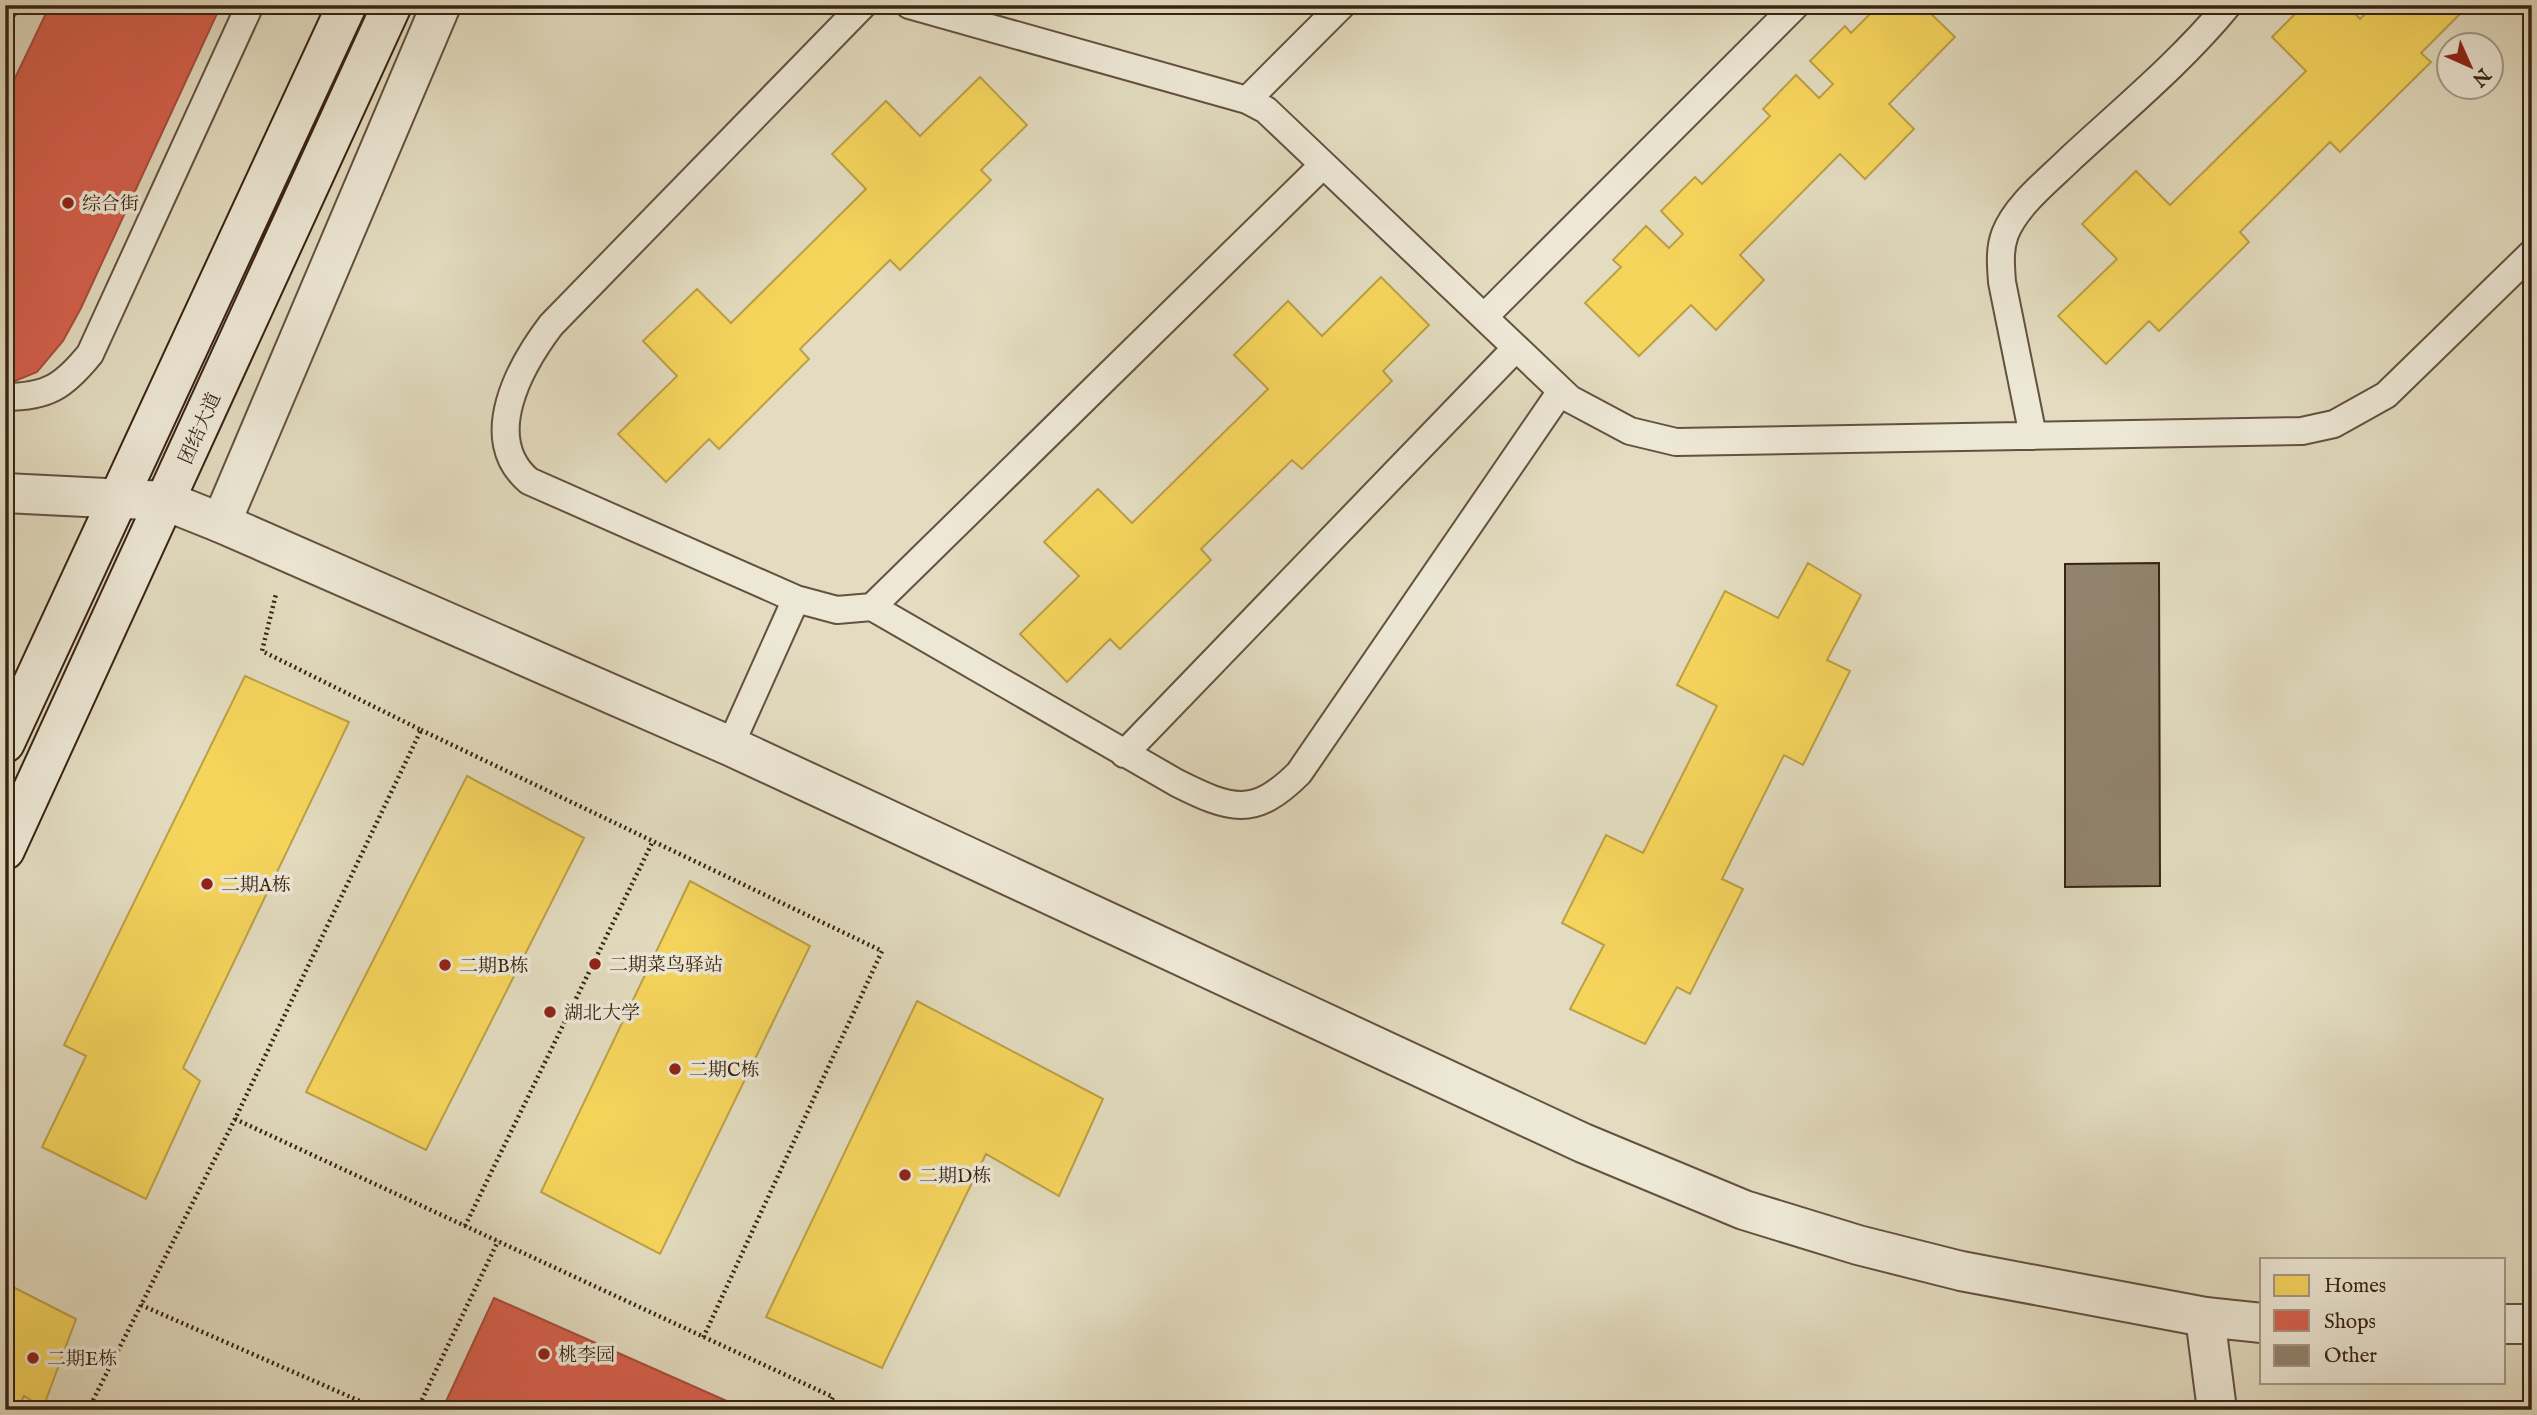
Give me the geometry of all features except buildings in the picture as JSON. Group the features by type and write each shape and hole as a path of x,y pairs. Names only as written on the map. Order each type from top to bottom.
{"street":[{"path":"5,743 347,5"},
{"name":"团结大道","path":"5,850 392,5"},
{"path":"221,523 441,5"},
{"path":"5,493 166,501 221,523 730,746 1583,1143 1744,1210 1858,1245 1961,1271 2205,1317 2260,1323"},
{"path":"2205,1317 2217,1410"},
{"path":"2506,1324 2532,1324"}],"lane":[{"path":"5,397 27,397 55,389 71,377 90,354 250,5"},
{"path":"863,5 551,325 528,359 510,401 506,419 505,440 510,458 517,471 529,481 796,599 836,610 872,607 1124,754 1208,798 1251,806 1280,792 1300,773 1561,391"},
{"path":"909,5 1247,100 1266,110 1561,391 1604,420 1630,431 1676,442 2302,431 2334,424 2386,395 2532,253"},
{"path":"1247,100 1342,5"},
{"path":"1484,317 1796,5"},
{"path":"2033,436 2002,282 2000,257 2005,234 2042,186 2180,56 2228,5"},
{"path":"872,607 1323,165"},
{"path":"1124,754 1516,348"},
{"path":"730,746 796,599"}],"path":[{"path":"290,554 262,651 882,951 703,1338"},
{"path":"88,1410 235,1118 421,730"},
{"path":"465,1226 653,841"},
{"path":"235,1118 833,1397 827,1410"},
{"path":"417,1410 498,1241"},
{"path":"141,1305 380,1410"}],"place":[{"name":"综合街","path":"68,203"},
{"name":"二期A栋","path":"207,884"},
{"name":"二期菜鸟驿站","path":"595,964"},
{"name":"二期B栋","path":"445,965"},
{"name":"湖北大学","path":"550,1012"},
{"name":"二期C栋","path":"675,1069"},
{"name":"二期D栋","path":"905,1175"},
{"name":"桃李园","path":"544,1354"},
{"name":"二期E栋","path":"33,1358"}]}
